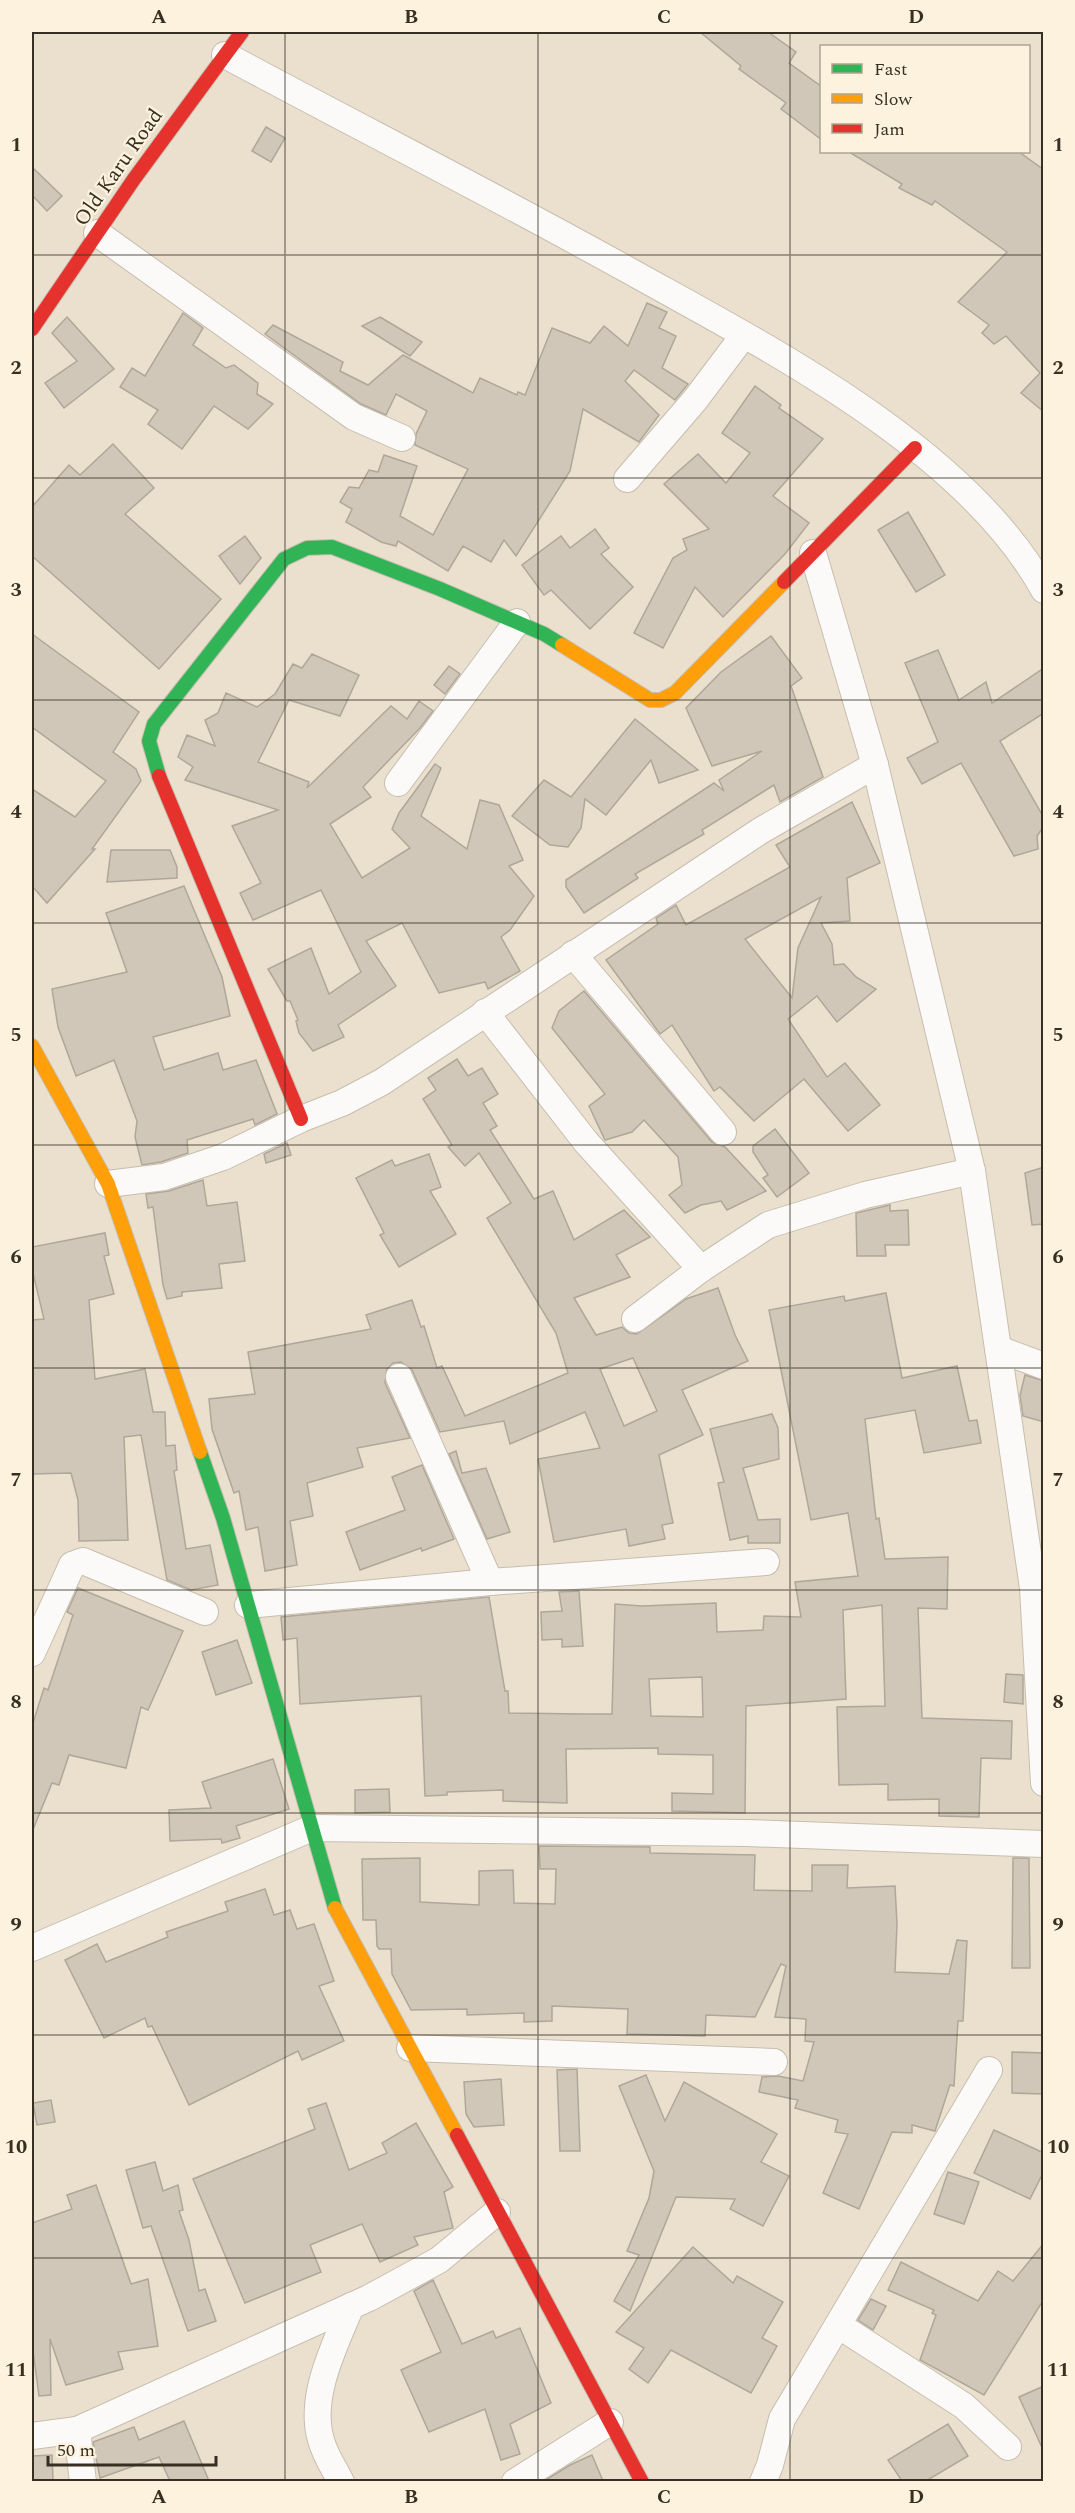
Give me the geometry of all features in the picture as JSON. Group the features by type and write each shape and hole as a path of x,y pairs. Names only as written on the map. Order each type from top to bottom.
{"street":[{"name":"Old Karu Road","path":"32,329 97,233 242,32"},
{"path":"225,55 582,244 744,335 886,424 915,448 1006,534 1028,561 1044,590"},
{"path":"97,233 354,417 402,438"},
{"path":"627,479 695,400 744,335"},
{"path":"301,1119 154,763 149,741 154,724 284,559 298,549 315,545 332,547 440,589 544,634 650,700 662,700 675,693 915,448"},
{"path":"813,553 875,765 972,1171 1033,1588 1044,1783"},
{"path":"398,783 518,622"},
{"path":"108,1184 164,1177 223,1157 301,1119 342,1103 382,1082 484,1012 760,831 875,765"},
{"path":"573,954 723,1132"},
{"path":"484,1012 586,1142 701,1269"},
{"path":"32,1046 108,1184 223,1518 331,1900 642,2481"},
{"path":"635,1319 701,1269 768,1225 866,1195 972,1171"},
{"path":"998,1349 1044,1366"},
{"path":"399,1377 490,1582"},
{"path":"32,1653 72,1565 83,1560 205,1612"},
{"path":"248,1605 490,1582 766,1562"},
{"path":"32,1948 312,1828 747,1833 1044,1844"},
{"path":"410,2048 774,2062"},
{"path":"765,2481 782,2419 989,2070"},
{"path":"32,2436 77,2430 351,2306 439,2260 497,2212"},
{"path":"341,2481 320,2438 318,2404 329,2360 351,2306"},
{"path":"838,2325 964,2406 1008,2447"},
{"path":"515,2481 610,2422"},
{"path":"77,2430 83,2481"}],"building":[{"path":"700,32 768,32 796,52 789,63 820,86 820,138 781,109 786,103 739,69 741,66"},
{"path":"266,127 285,138 271,162 252,151"},
{"path":"851,153 1020,153 1044,170 1044,412 1021,393 1040,373 1006,336 994,344 982,333 989,325 958,302 1007,252 935,201 932,205 899,188 902,184"},
{"path":"32,167 62,196 47,211 32,195"},
{"path":"647,303 667,312 659,328 676,336 662,368 688,384 675,400 634,370 625,381 659,415 639,442 583,409 570,471 516,556 504,540 491,562 463,546 448,571 398,541 396,546 381,542 346,522 352,509 340,502 349,487 359,488 369,470 378,472 384,455 417,466 400,516 433,535 468,469 415,445 416,434 427,411 396,394 386,415 361,404 265,334 273,325 343,362 340,371 368,385 403,355 473,393 480,378 517,395 518,392 525,395 552,328 590,343 604,326 628,346"},
{"path":"183,313 203,328 193,345 226,368 234,365 258,383 257,394 273,404 248,429 214,406 182,449 148,424 158,410 120,387 132,368 145,376"},
{"path":"67,317 114,369 64,408 45,383 77,361 52,333"},
{"path":"380,317 422,342 410,356 362,326"},
{"path":"755,386 781,405 779,408 823,439 773,496 809,523 785,554 723,617 695,587 663,648 634,633 673,558 687,550 683,539 709,529 664,484 698,454 726,483 750,453 722,433"},
{"path":"113,444 154,488 125,514 221,599 159,669 32,556 32,507 69,465 80,475"},
{"path":"908,512 945,575 916,592 878,530"},
{"path":"595,529 609,548 601,554 633,587 590,629 551,590 544,595 522,565 561,536 570,548"},
{"path":"245,536 261,558 240,584 219,556"},
{"path":"32,634 139,712 113,752 136,769 141,781 92,849 95,849 47,903 32,886 32,789 75,817 106,781 32,727"},
{"path":"771,636 802,678 791,686 823,777 780,802 774,785 702,830 704,834 635,874 638,878 584,913 566,887 566,880 714,783 724,791 719,780 762,751 712,766 686,708 721,672"},
{"path":"938,650 959,700 986,682 992,703 1044,668 1044,713 1000,741 1044,818 1044,826 1037,836 1038,849 1014,856 961,763 922,784 907,758 938,742 905,663"},
{"path":"312,654 359,675 340,716 289,700 258,762 309,782 307,788 391,706 407,719 419,701 433,711 420,728 363,787 371,797 330,824 362,878 410,848 392,829 399,813 435,764 441,768 421,816 467,849 480,800 499,805 523,860 509,866 534,896 510,930 501,937 520,971 488,989 485,982 439,993 402,923 366,941 396,986 338,1025 344,1037 313,1051 299,1033 296,1021 298,1020 290,1001 287,1001 268,969 311,948 329,994 361,972 321,890 253,920 240,893 261,883 232,826 278,810 185,780 193,767 178,757 187,735 215,746 205,720 218,713 226,693 257,707 275,694 293,664 302,668"},
{"path":"449,666 460,674 445,694 434,685"},
{"path":"635,719 698,770 659,783 651,760 606,815 585,799 581,828 568,847 550,845 512,816 544,780 571,797"},
{"path":"852,802 880,863 847,878 850,921 821,923 832,944 834,965 844,964 856,977 876,989 837,1022 817,996 788,1019 827,1077 845,1063 880,1105 848,1131 804,1079 754,1121 720,1087 714,1091 672,1025 660,1034 606,960 658,924 656,918 676,905 686,925 790,867 776,845","holes":["821,897 798,948 792,998 745,939"]},
{"path":"111,850 170,850 177,867 177,878 107,882"},
{"path":"184,886 222,977 230,1016 153,1037 164,1070 218,1053 223,1070 256,1060 277,1114 255,1125 253,1119 187,1140 188,1153 161,1162 142,1165 135,1137 137,1121 114,1060 76,1076 58,1027 52,989 127,972 106,913"},
{"path":"584,991 712,1142 725,1147 766,1191 727,1210 721,1201 701,1205 685,1213 669,1195 682,1185 678,1157 644,1120 632,1132 605,1140 589,1106 605,1094 552,1028 559,1011"},
{"path":"457,1059 468,1076 482,1068 498,1094 483,1103 497,1126 490,1130 534,1199 553,1191 574,1240 624,1210 650,1237 616,1255 630,1277 574,1298 596,1335 622,1327 629,1333 637,1334 686,1299 718,1288 735,1335 748,1361 682,1390 703,1435 659,1455 673,1523 662,1525 665,1539 629,1546 626,1529 554,1542 538,1459 600,1448 585,1412 510,1444 504,1421 440,1432 412,1370 401,1362 393,1363 387,1369 385,1383 410,1438 357,1448 363,1467 307,1483 313,1516 290,1521 297,1565 265,1571 258,1527 246,1530 239,1491 234,1493 212,1429 209,1399 255,1394 248,1352 371,1329 366,1315 412,1300 421,1327 424,1326 437,1368 442,1366 465,1416 568,1373 556,1333 487,1218 511,1203 479,1153 465,1166 448,1147 452,1145 423,1099 436,1090 428,1078","holes":["633,1358 657,1411 624,1426 600,1369"]},
{"path":"775,1129 809,1173 777,1197 763,1178 768,1175 753,1152 753,1146"},
{"path":"287,1143 291,1155 266,1163 264,1154"},
{"path":"429,1154 441,1187 430,1191 456,1234 399,1267 380,1235 384,1233 356,1178 392,1160 395,1166"},
{"path":"1044,1167 1044,1224 1032,1225 1025,1173"},
{"path":"203,1180 207,1206 237,1202 245,1261 219,1264 222,1288 182,1292 182,1296 167,1299 163,1285 153,1207 148,1208 146,1194 169,1191"},
{"path":"890,1205 890,1211 908,1210 909,1245 885,1245 886,1256 857,1256 856,1213"},
{"path":"105,1233 109,1255 104,1256 114,1294 89,1300 95,1379 145,1369 153,1412 165,1412 166,1446 175,1445 177,1470 174,1471 186,1549 210,1545 218,1585 191,1590 167,1580 141,1435 124,1437 128,1540 79,1541 78,1500 71,1473 32,1474 32,1320 44,1319 32,1269 32,1247"},
{"path":"886,1293 902,1378 957,1366 969,1421 977,1420 981,1443 924,1453 915,1410 865,1419 876,1519 879,1518 885,1559 948,1557 947,1609 918,1608 922,1718 1012,1721 1011,1759 981,1758 979,1817 939,1816 939,1799 888,1800 888,1784 839,1785 837,1707 885,1706 882,1605 843,1610 846,1699 746,1706 745,1813 672,1811 672,1793 713,1794 713,1755 658,1754 658,1748 566,1749 567,1803 503,1801 503,1790 447,1792 447,1795 425,1796 421,1696 300,1704 297,1638 283,1640 281,1617 489,1597 505,1691 508,1691 509,1713 612,1714 615,1604 642,1606 716,1603 717,1632 763,1630 764,1616 801,1617 795,1582 858,1576 848,1513 811,1520 769,1310 844,1296 845,1301","holes":["702,1677 703,1717 651,1716 649,1679"]},
{"path":"1025,1375 1044,1381 1044,1422 1023,1416 1020,1395"},
{"path":"772,1414 778,1428 779,1459 743,1468 758,1520 780,1519 780,1543 748,1543 748,1536 730,1540 718,1483 724,1482 710,1429"},
{"path":"456,1451 462,1473 486,1468 510,1532 487,1539 449,1454"},
{"path":"422,1465 454,1539 360,1570 346,1532 405,1510 392,1477"},
{"path":"78,1588 183,1631 148,1710 141,1707 126,1768 69,1755 59,1785 52,1783 32,1832 32,1726 44,1688 48,1690 73,1615 67,1612"},
{"path":"579,1591 583,1646 562,1647 562,1639 542,1640 541,1612 562,1611 559,1592"},
{"path":"237,1640 252,1683 216,1695 202,1652"},
{"path":"1006,1674 1023,1675 1023,1704 1004,1702"},
{"path":"273,1759 289,1809 236,1826 240,1838 222,1843 221,1839 170,1841 169,1810 211,1808 202,1782"},
{"path":"389,1789 390,1812 355,1813 355,1790"},
{"path":"539,1846 650,1847 650,1853 755,1855 754,1890 812,1891 812,1865 848,1865 847,1888 895,1886 897,1924 895,1972 949,1974 957,1940 967,1941 963,2021 958,2021 954,2086 950,2085 935,2131 912,2125 912,2133 892,2132 859,2209 823,2193 848,2134 835,2132 838,2120 795,2108 798,2100 759,2092 762,2077 778,2076 803,2081 814,2042 805,2041 806,2019 775,2017 786,1966 781,1964 755,2017 706,2015 705,2036 627,2034 628,2009 552,2006 552,2021 524,2022 524,2013 467,2015 467,2009 411,2010 392,1974 391,1949 379,1949 377,1946 376,1920 363,1920 362,1859 420,1858 420,1902 479,1905 479,1871 513,1870 514,1903 555,1904 556,1869 540,1869"},
{"path":"1013,1858 1029,1858 1030,1968 1012,1968"},
{"path":"265,1889 274,1915 290,1910 297,1929 314,1924 334,1981 319,1986 344,2041 302,2060 298,2051 189,2105 152,2026 148,2027 145,2018 104,2038 65,1960 97,1944 106,1962 168,1937 166,1932 228,1911 225,1902"},
{"path":"1012,2052 1044,2053 1044,2094 1012,2093"},
{"path":"577,2069 580,2151 560,2151 557,2070"},
{"path":"646,2075 665,2121 684,2082 777,2134 761,2162 789,2176 763,2226 730,2209 735,2199 676,2197 630,2311 614,2301 639,2255 627,2251 649,2198 654,2171 619,2086"},
{"path":"501,2079 504,2125 474,2127 466,2114 464,2082"},
{"path":"51,2100 55,2122 37,2125 33,2103"},
{"path":"326,2103 349,2170 387,2153 382,2143 416,2123 453,2187 444,2192 453,2228 414,2237 418,2245 380,2262 362,2224 310,2245 321,2272 245,2303 193,2179 315,2129 308,2109"},
{"path":"994,2130 1044,2153 1044,2171 1030,2199 974,2173"},
{"path":"155,2162 163,2191 178,2185 183,2210 179,2211 189,2240 199,2291 205,2289 216,2321 188,2331 151,2226 143,2228 126,2170"},
{"path":"948,2172 979,2182 964,2224 934,2214"},
{"path":"96,2185 131,2284 148,2279 158,2346 118,2352 123,2369 66,2385 50,2339 51,2395 39,2396 32,2343 32,2223 72,2209 67,2195"},
{"path":"1044,2243 1044,2299 984,2395 920,2360 936,2315 932,2313 934,2310 888,2290 901,2262 978,2301 998,2271 1013,2281"},
{"path":"693,2247 733,2283 737,2276 783,2302 762,2338 777,2346 751,2393 671,2350 648,2383 629,2369 644,2348 616,2332"},
{"path":"433,2280 462,2344 493,2331 496,2338 520,2328 551,2403 510,2424 520,2454 501,2460 485,2409 429,2432 401,2370 441,2352 414,2291"},
{"path":"871,2299 886,2306 873,2330 858,2320"},
{"path":"1044,2386 1044,2452 1019,2397"},
{"path":"184,2421 209,2481 170,2481 159,2457 100,2478 93,2442 134,2427 139,2440"},
{"path":"948,2424 968,2456 926,2481 902,2481 888,2460"},
{"path":"52,2455 53,2481 32,2481 32,2456"},
{"path":"592,2455 603,2481 544,2481 570,2465"}],"traffic: fast":[{"path":"159,776 149,741 154,724 284,559 307,548 332,547 440,589 544,634 562,645"},
{"path":"200,1452 223,1518 335,1908"}],"traffic: slow":[{"path":"562,645 650,700 661,700 675,693 784,582"},
{"path":"32,1046 108,1184 200,1452"},
{"path":"335,1908 457,2135"}],"traffic: jam":[{"path":"32,329 134,179 242,32"},
{"path":"784,582 915,448"},
{"path":"159,776 301,1119"},
{"path":"457,2135 642,2482"}]}
